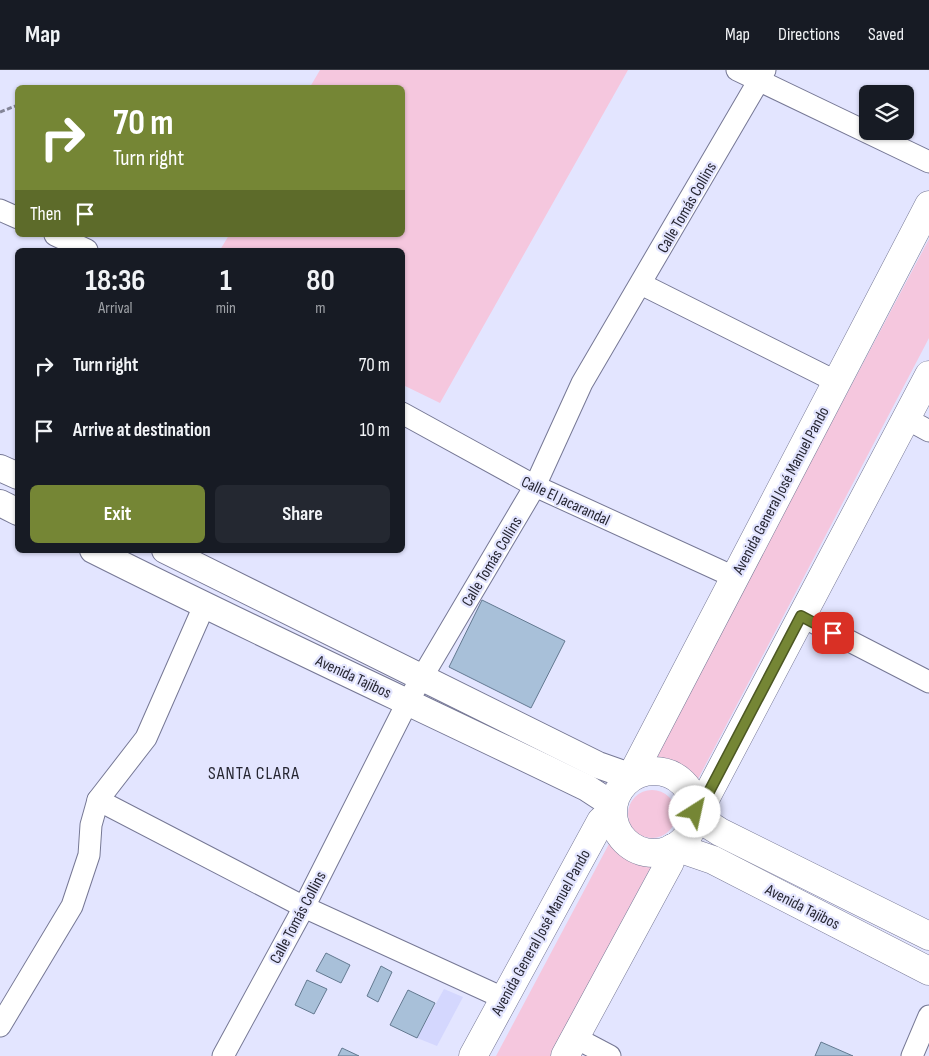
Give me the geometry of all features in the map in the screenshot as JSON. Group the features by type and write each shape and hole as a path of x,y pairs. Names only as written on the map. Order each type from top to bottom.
{"main road":[{"name":"Avenida General José Manuel Pando","path":"633,776 734,577 929,205"},
{"path":"695,814 694,800 688,789 680,780 658,770 633,776 616,794 612,808 618,834 636,849 660,852 673,848 688,834 695,814 701,807 801,616 918,425 929,375"},
{"name":"Avenida General José Manuel Pando","path":"473,1056 601,821 612,808"},
{"name":"Avenida Tajibos","path":"695,814 720,832 929,936"},
{"path":"570,1047 670,862 673,848"},
{"name":"Avenida Tajibos","path":"673,848 714,860 929,971"}],"street":[{"path":"738,70 762,75 929,162"},
{"name":"Calle Tomás Collins","path":"223,1056 304,906 408,701 535,486 582,383 762,75"},
{"path":"59,237 83,248"},
{"path":"641,284 837,382"},
{"name":"Calle El Jacarandal","path":"405,414 535,486 734,577"},
{"path":"0,468 15,475"},
{"path":"0,503 15,510"},
{"name":"Avenida Tajibos","path":"98,553 204,606 408,701 587,788 612,808"},
{"name":"Avenida Tajibos","path":"171,553 598,765 633,776"},
{"path":"0,1026 72,906 89,855 91,825 98,800 146,738 204,606"},
{"path":"801,616 929,682"},
{"path":"98,800 304,906 503,998"},
{"path":"912,1056 929,1016"},
{"path":"570,1047 610,1056"}],"path":[{"path":"0,112 15,106"}],"shaded area":[{"path":"320,70 628,70 440,403 405,386 405,248 221,248 228,237 405,237 405,85 311,85"},
{"path":"929,239 929,338 697,781 679,763 654,757"},
{"path":"652,790 661,792 669,797 674,805 676,814 674,823 669,831 661,836 652,838 643,836 635,831 630,823 628,814 630,805 635,797 643,792"},
{"path":"610,842 618,853 628,860 640,863 653,863 550,1056 496,1056"},
{"path":"444,989 463,997 437,1046 417,1038"}],"building":[{"path":"482,600 565,641 531,708 449,667"},
{"path":"326,953 350,965 341,983 316,971"},
{"path":"381,966 392,972 378,1002 367,996"},
{"path":"307,980 327,989 314,1014 295,1005"},
{"path":"408,990 435,1003 417,1038 390,1025"},
{"path":"821,1042 853,1056 815,1056"},
{"path":"342,1048 359,1056 338,1056"}],"district":[{"name":"SANTA CLARA","path":"254,773"}],"route":[{"path":"695,812 701,807 801,616 833,633"}]}
